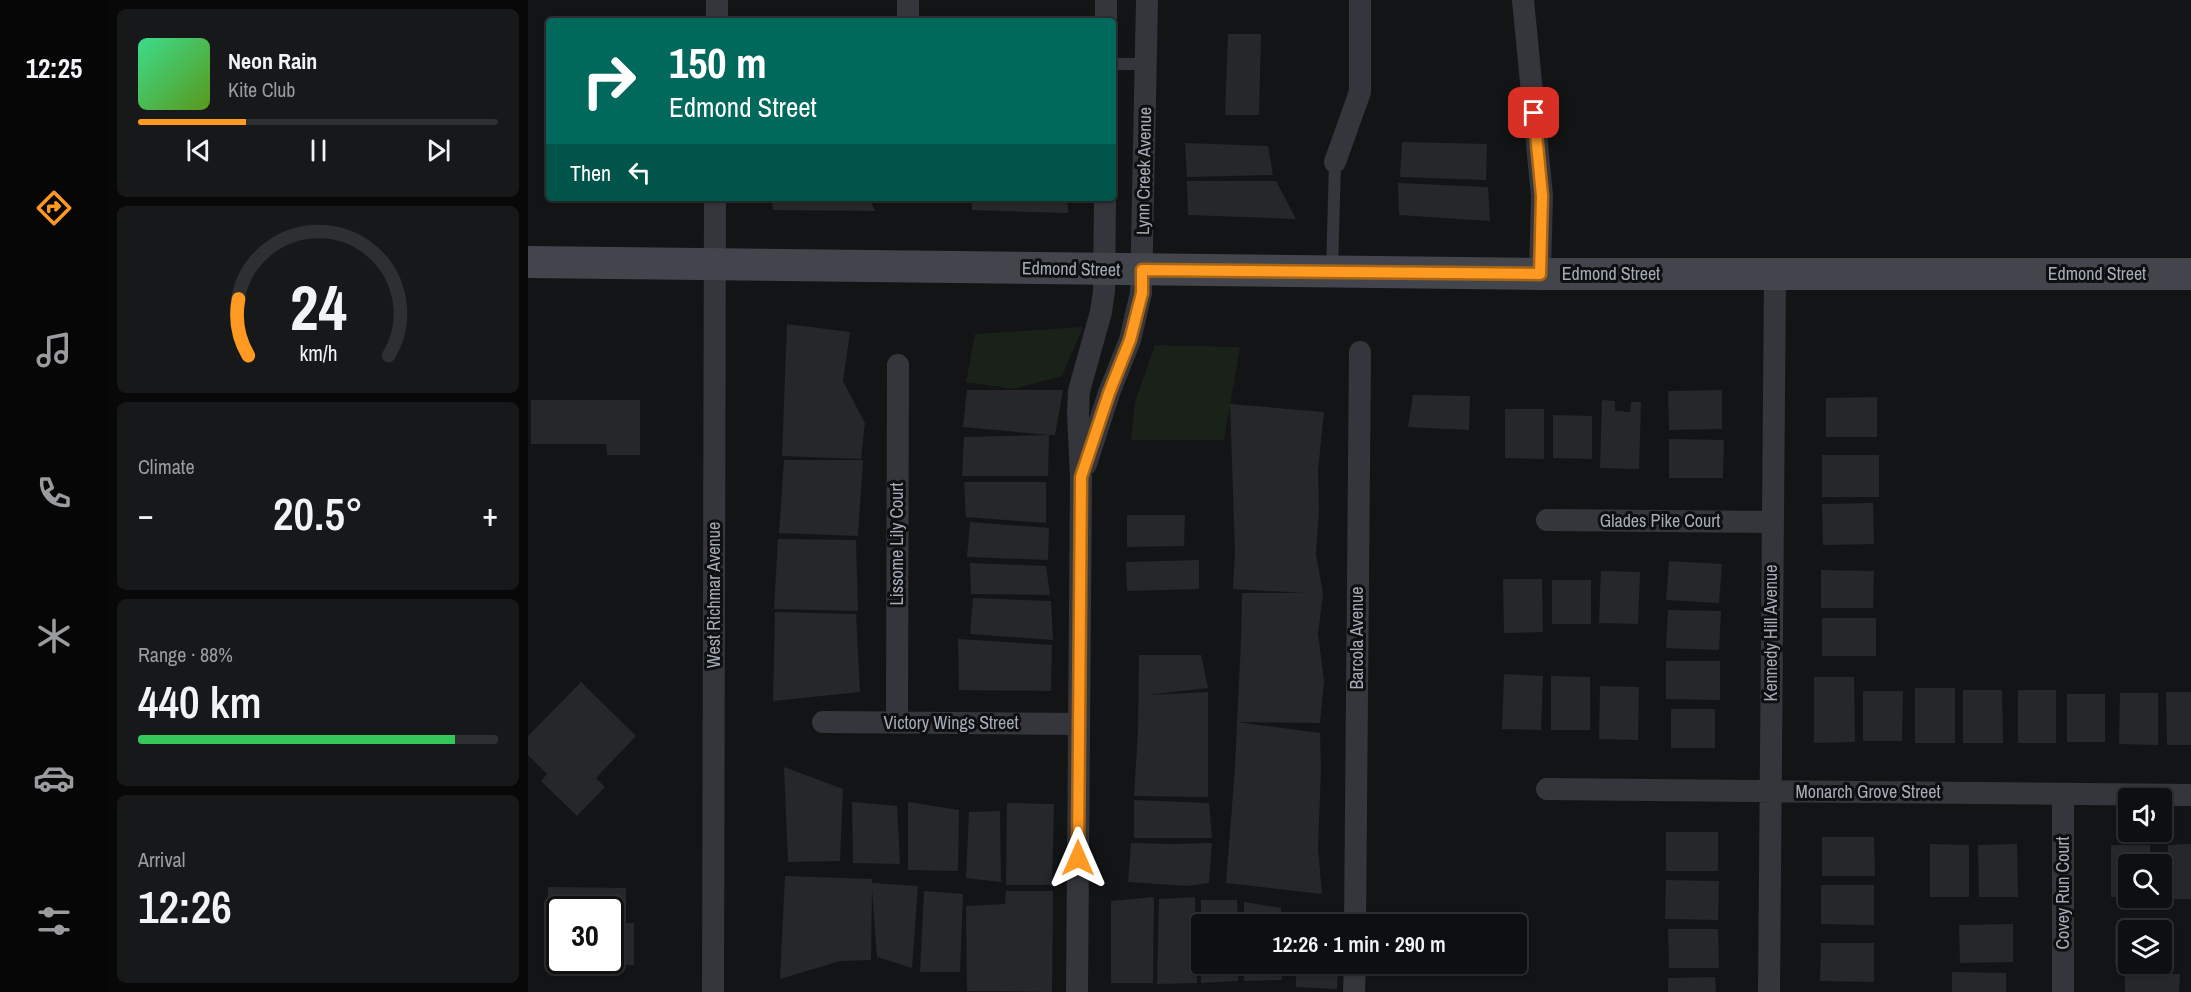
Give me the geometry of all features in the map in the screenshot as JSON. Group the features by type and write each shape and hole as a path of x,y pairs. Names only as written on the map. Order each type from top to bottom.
{"street":[{"path":"717,0 717,18"},
{"path":"908,0 908,18"},
{"path":"1106,0 1106,18"},
{"name":"Lynn Creek Avenue","path":"1093,397 1130,340 1139,308 1142,270 1147,0"},
{"path":"1335,162 1360,92 1360,0"},
{"path":"1522,0 1542,196 1540,274"},
{"name":"West Richmar Avenue","path":"713,992 716,201"},
{"name":"Lynn Creek Avenue","path":"1077,992 1081,477 1093,397 1101,312 1104,269 1104,201"},
{"name":"Edmond Street","path":"528,262 1540,274 2191,274"},
{"name":"Kennedy Hill Avenue","path":"1769,992 1775,275"},
{"name":"Barcola Avenue","path":"1355,914 1360,352"},
{"name":"Lissome Lily Court","path":"897,722 898,365"},
{"name":"Glades Pike Court","path":"1547,520 1773,522"},
{"name":"Victory Wings Street","path":"823,722 1079,724"},
{"name":"Monarch Grove Street","path":"1547,789 2189,795"},
{"name":"Covey Run Court","path":"2063,794 2063,992"},
{"path":"1354,974 1354,992"}],"lane":[{"path":"1116,64 1146,64"},
{"path":"1332,271 1335,162"}],"shaded area":[{"path":"1083,327 1062,376 1013,389 966,382 975,334"},
{"path":"1155,345 1240,347 1224,440 1131,440 1135,402"}],"building":[{"path":"1228,34 1261,34 1259,115 1225,115"},
{"path":"1402,142 1487,144 1486,180 1400,177"},
{"path":"1185,143 1268,146 1273,175 1187,177"},
{"path":"1187,181 1276,181 1296,219 1188,215"},
{"path":"1398,183 1488,187 1490,221 1399,215"},
{"path":"772,201 870,201 875,211 773,210"},
{"path":"972,201 1067,201 1068,213 972,210"},
{"path":"787,324 850,332 843,381 865,423 861,459 782,456"},
{"path":"967,390 1063,390 1055,435 963,427"},
{"path":"1722,390 1722,429 1669,430 1668,391"},
{"path":"1413,395 1470,396 1469,430 1408,427"},
{"path":"1877,397 1877,437 1826,437 1826,398"},
{"path":"531,400 640,400 640,455 607,455 606,444 531,444"},
{"path":"1602,400 1615,401 1615,411 1630,412 1631,402 1641,402 1639,469 1600,468"},
{"path":"1230,404 1324,412 1318,470 1319,510 1316,554 1323,594 1318,633 1324,681 1320,723 1237,722 1242,593 1304,593 1233,589 1235,552"},
{"path":"1505,409 1544,409 1544,459 1505,458"},
{"path":"1553,415 1592,416 1592,459 1553,458"},
{"path":"1049,435 1048,476 962,476 964,437"},
{"path":"1669,439 1724,440 1723,478 1669,478"},
{"path":"1822,455 1879,455 1879,497 1822,497"},
{"path":"784,460 863,460 858,536 779,533"},
{"path":"964,482 1046,482 1046,523 966,517"},
{"path":"1873,503 1874,544 1823,545 1822,504"},
{"path":"1127,515 1185,515 1184,546 1127,547"},
{"path":"970,522 1049,528 1048,560 967,557"},
{"path":"778,539 856,540 858,611 774,609"},
{"path":"1199,560 1199,589 1127,591 1126,562"},
{"path":"1669,561 1722,564 1719,603 1666,600"},
{"path":"970,563 1046,566 1050,595 971,594"},
{"path":"1821,570 1874,571 1873,608 1821,608"},
{"path":"1601,571 1640,572 1638,624 1599,623"},
{"path":"1503,579 1542,579 1543,632 1504,633"},
{"path":"1552,580 1591,580 1591,624 1552,624"},
{"path":"973,598 1051,601 1053,640 970,634"},
{"path":"1668,610 1721,611 1719,650 1666,648"},
{"path":"775,612 856,614 860,692 773,701"},
{"path":"1822,618 1876,618 1876,656 1822,656"},
{"path":"958,639 1052,645 1051,691 959,690"},
{"path":"1139,655 1201,655 1208,688 1147,695 1208,692 1208,797 1134,796"},
{"path":"1666,661 1720,661 1720,700 1666,699"},
{"path":"1504,674 1543,676 1541,730 1502,729"},
{"path":"1551,676 1590,677 1590,730 1551,730"},
{"path":"1814,677 1854,677 1855,742 1814,743"},
{"path":"581,682 636,736 596,778 605,787 577,816 541,781 547,774 528,755 528,736"},
{"path":"1600,686 1639,687 1638,740 1599,739"},
{"path":"1915,688 1955,688 1955,743 1915,743"},
{"path":"1963,690 2002,690 2003,743 1963,743"},
{"path":"2018,690 2056,690 2056,743 2018,743"},
{"path":"1863,691 1903,691 1902,741 1863,741"},
{"path":"2166,692 2191,692 2191,745 2167,745"},
{"path":"2120,693 2158,693 2158,745 2119,744"},
{"path":"2067,694 2105,694 2105,742 2067,742"},
{"path":"1671,709 1715,709 1715,748 1671,748"},
{"path":"1237,722 1320,733 1318,848 1322,894 1226,883"},
{"path":"784,767 843,789 840,861 788,862"},
{"path":"1134,800 1209,803 1212,838 1134,838"},
{"path":"852,802 897,806 900,864 853,863"},
{"path":"908,802 959,810 958,871 908,870"},
{"path":"1007,803 1054,804 1052,885 1006,885"},
{"path":"1000,811 1001,882 966,878 969,812"},
{"path":"1666,832 1718,832 1718,871 1666,871"},
{"path":"1822,837 1874,837 1875,876 1822,876"},
{"path":"1131,843 1212,843 1209,883 1188,886 1128,882"},
{"path":"1930,844 1969,845 1969,897 1930,897"},
{"path":"2017,844 2018,897 1979,897 1978,845"},
{"path":"2191,844 2191,899 2172,899 2172,854 2168,854 2168,845"},
{"path":"2111,845 2150,845 2150,854 2118,854 2118,897 2111,897"},
{"path":"785,876 872,879 872,883 918,886 912,968 877,957 872,888 871,960 840,961 780,979"},
{"path":"1666,880 1719,881 1718,920 1665,919"},
{"path":"1821,885 1874,885 1874,925 1821,924"},
{"path":"548,887 626,888 626,923 634,923 634,965 624,965 624,896 548,896"},
{"path":"924,891 963,894 960,972 920,972"},
{"path":"1006,891 1053,891 1052,992 967,991 966,906 1005,904"},
{"path":"1154,897 1153,983 1111,983 1111,901"},
{"path":"1195,897 1195,914 1191,914 1191,974 1197,974 1197,983 1157,984 1159,899"},
{"path":"1201,900 1237,900 1238,914 1201,914"},
{"path":"1244,902 1281,908 1281,914 1244,914"},
{"path":"2013,924 2013,962 1960,963 1959,925"},
{"path":"2115,926 2118,926 2118,964 2115,964"},
{"path":"1668,929 1718,929 1719,968 1669,968"},
{"path":"1821,943 1874,943 1874,982 1820,981"},
{"path":"1952,972 2006,973 2006,992 1952,992"},
{"path":"1201,974 1238,974 1238,981 1201,983"},
{"path":"1244,974 1282,974 1282,980 1244,981"},
{"path":"1296,974 1338,974 1337,989 1296,987"},
{"path":"2125,974 2180,974 2179,992 2125,992"},
{"path":"1715,977 1716,992 1668,992 1668,978"}],"route":[{"path":"1078,858 1081,477 1109,393 1130,340 1142,293 1142,270 1540,274 1542,196 1534,113"}]}
